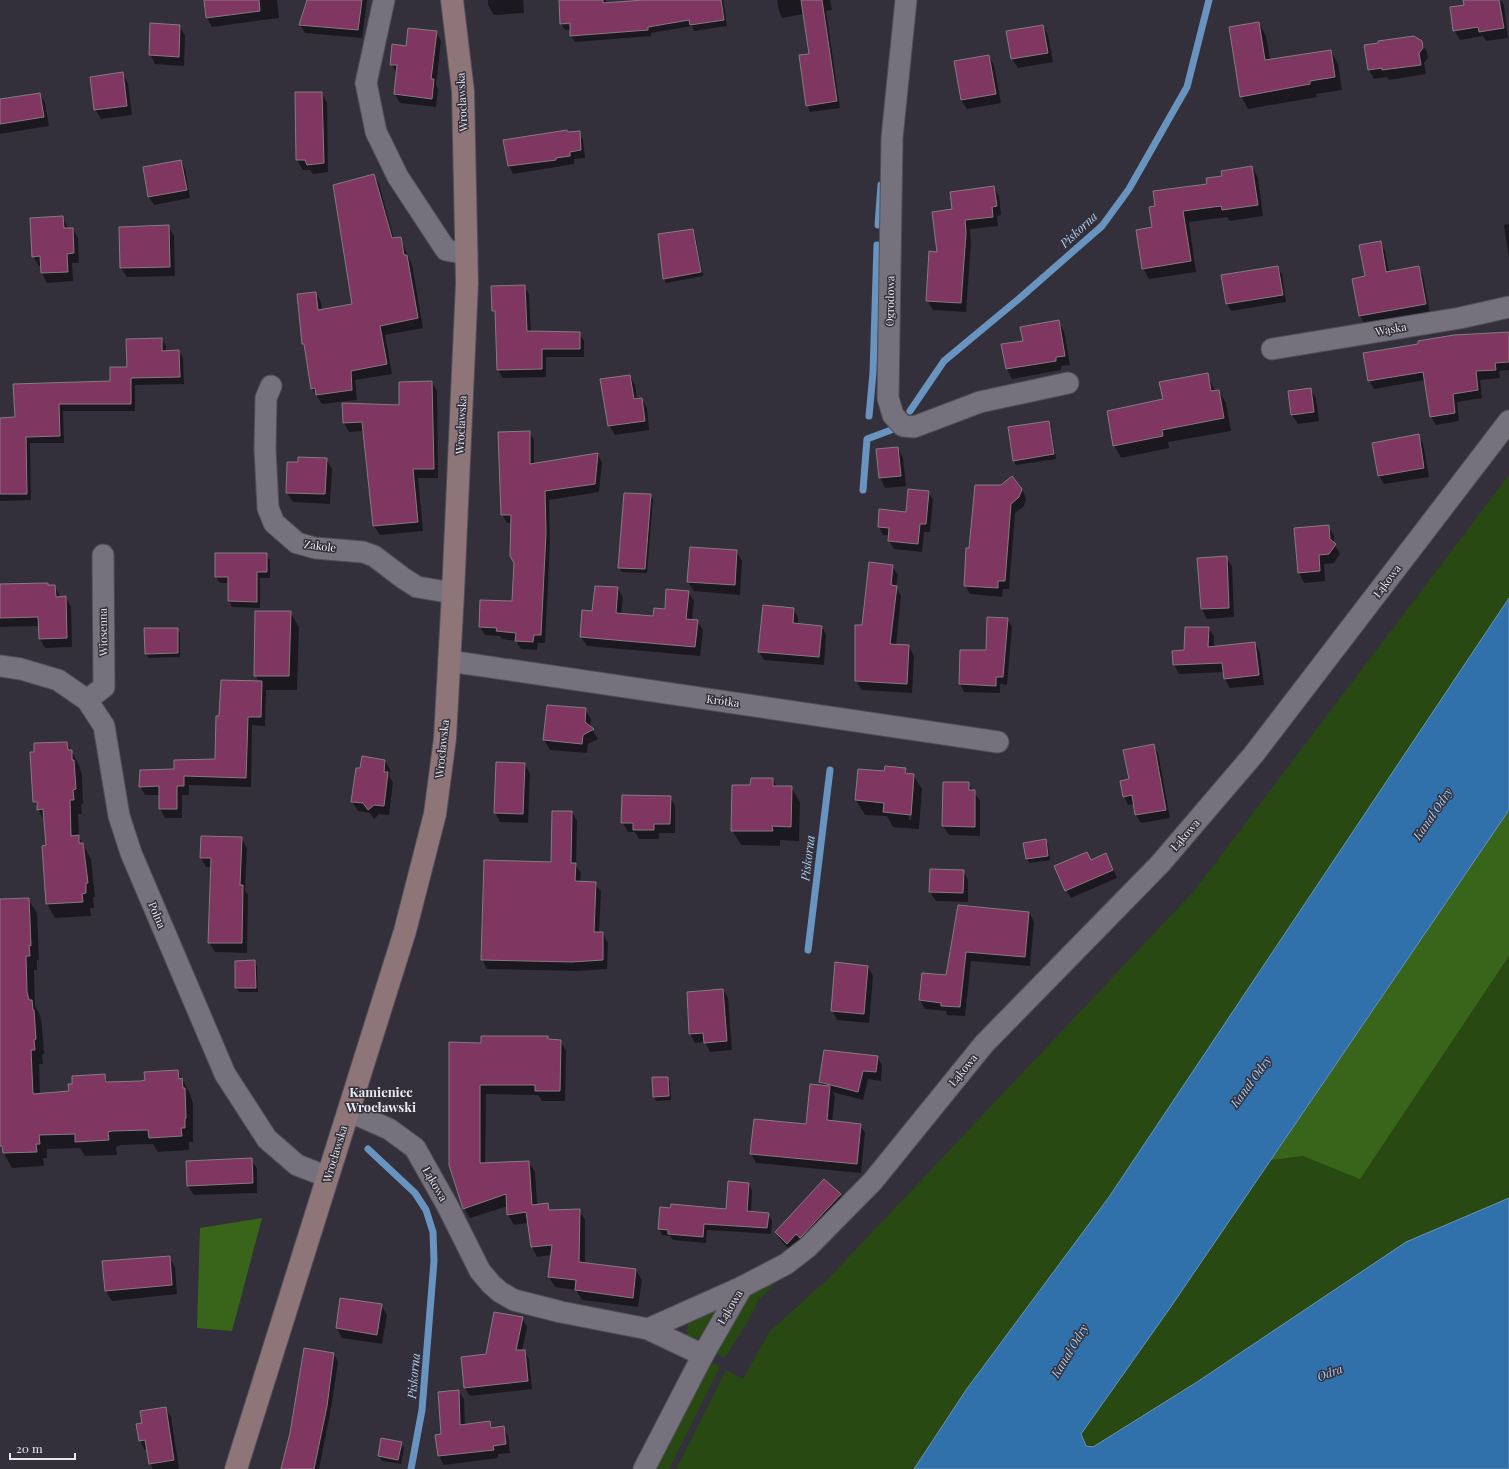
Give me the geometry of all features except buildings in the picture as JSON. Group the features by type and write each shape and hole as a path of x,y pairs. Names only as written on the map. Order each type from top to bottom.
{"main road":[{"name":"Wrocławska","path":"236,1469 405,931 435,814 445,738 466,335 467,254 463,91 452,0"}],"street":[{"path":"384,0 366,83 376,132 398,177 446,250 467,254"},
{"name":"Ogrodowa","path":"906,0 892,138 888,398 893,414 903,426 914,427 980,402 1068,383"},
{"name":"Wąska","path":"1272,349 1460,318 1509,306"},
{"name":"Zakole","path":"271,386 266,398 265,449 268,508 274,523 297,543 315,548 363,552 374,556 417,587 453,594"},
{"name":"Łąkowa","path":"348,1110 389,1129 415,1148 447,1205 480,1270 491,1284 500,1292 514,1300 561,1312 648,1329 703,1355 742,1287 786,1264 808,1247 873,1181 984,1044 1160,864 1254,754 1509,421"},
{"name":"Wiosenna","path":"87,700 104,687 103,555"},
{"name":"Krótka","path":"449,661 998,742"},
{"name":"Polna","path":"0,666 21,669 58,680 87,700 104,726 119,816 131,853 225,1074 267,1138 296,1165 328,1177"},
{"path":"648,1329 742,1287"},
{"path":"644,1469 703,1355"}],"green space":[{"path":"1509,475 1509,598 1109,1197 966,1390 914,1469 676,1469 726,1370 743,1379 769,1332 829,1278 1194,891"},
{"path":"1509,810 1509,956 1360,1179 1303,1156 1271,1160"},
{"path":"1509,956 1509,1198 1406,1242 1197,1382 1093,1447 1086,1446 1081,1434 1271,1160 1303,1156 1360,1178"},
{"path":"262,1218 232,1331 197,1328 200,1228"},
{"path":"775,1283 755,1304 756,1307 725,1358 711,1351 747,1296 758,1288"},
{"path":"729,1300 705,1337 700,1339 686,1336 688,1323 712,1306"},
{"path":"705,1358 720,1367 669,1469 651,1469"}],"water":[{"path":"1509,598 1509,810 1170,1308 1081,1434 1086,1446 1093,1447 1197,1382 1406,1242 1509,1198 1509,1469 914,1469 966,1390 1109,1197"}],"waterway":[{"name":"Piskorna","path":"910,411 944,361 1021,297 1102,226 1129,189 1187,87 1209,0"},
{"path":"878,225 881,185"},
{"path":"869,416 873,373 877,245"},
{"name":"Piskorna","path":"863,490 867,439 891,430"},
{"name":"Piskorna","path":"808,950 830,770"},
{"name":"Piskorna","path":"368,1149 415,1193 426,1210 433,1232 434,1261 422,1410 411,1469"}],"district":[{"name":"Kamieniec Wrocławski","path":"381,1100"}],"water label":[{"name":"Kanał Odry","path":"1433,814"},
{"name":"Kanał Odry","path":"1251,1082"},
{"name":"Kanał Odry","path":"1070,1351"},
{"name":"Odra","path":"1330,1373"}]}
